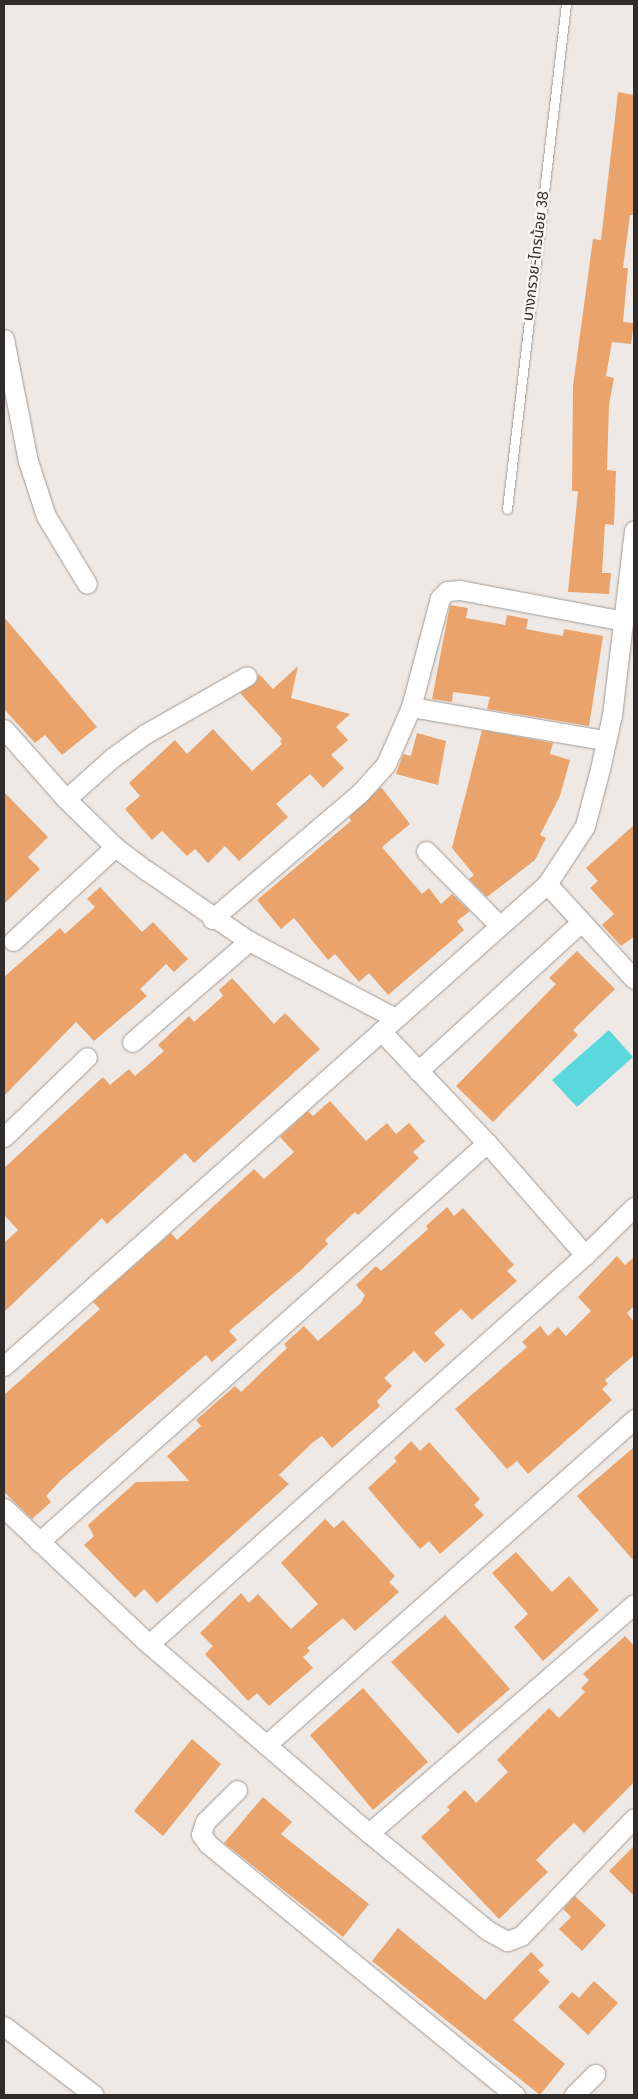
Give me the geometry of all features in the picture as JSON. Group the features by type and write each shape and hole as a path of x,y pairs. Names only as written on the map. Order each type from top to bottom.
{"street":[{"path":"4,339 28,461 46,516 87,584"},
{"path":"4,1366 547,884 585,826 612,715 634,530"},
{"path":"212,919 360,793 386,764 411,707 440,598 447,591 453,589 624,621"},
{"path":"66,799 112,758 145,734 247,676"},
{"path":"411,707 605,740"},
{"path":"4,729 66,799 115,847 212,919 249,941 396,1018"},
{"path":"13,941 115,847"},
{"path":"426,851 500,925"},
{"path":"547,884 634,979"},
{"path":"418,1071 581,922"},
{"path":"132,1042 249,941"},
{"path":"381,1031 487,1143 585,1255"},
{"path":"4,1137 87,1057"},
{"path":"39,1542 487,1143"},
{"path":"149,1644 585,1255 634,1207"},
{"path":"266,1745 634,1419"},
{"path":"4,1508 149,1644 266,1745 486,1930 507,1941 521,1936 634,1818"},
{"path":"369,1833 634,1604"},
{"path":"237,1790 205,1822 201,1834 208,1844 515,2095"},
{"path":"4,2026 94,2095"},
{"path":"574,2095 595,2074"}],"lane":[{"name":"บางกรวย-ไทรน้อย 38","path":"507,509 566,4"}],"water":[{"path":"609,1030 633,1057 577,1107 552,1080"}],"building":[{"path":"618,92 634,95 634,215 630,215 623,268 628,268 623,322 634,323 631,344 612,342 606,376 614,378 609,405 607,470 616,471 614,525 605,524 602,573 611,573 609,594 568,592 578,491 572,491 573,386 593,239 601,240"},
{"path":"450,605 468,608 466,618 505,625 507,615 528,619 526,629 563,636 564,629 603,636 589,726 487,709 490,697 453,692 452,702 432,699"},
{"path":"4,617 97,727 62,755 45,735 35,743 4,709"},
{"path":"298,666 291,698 350,714 336,727 348,740 331,755 344,768 323,788 310,774 276,804 288,817 239,861 225,846 208,863 195,849 187,856 162,831 152,840 125,809 140,796 129,783 175,740 187,754 213,729 252,771 282,744 280,741 282,739 240,693 256,682 259,674 273,689"},
{"path":"482,730 553,743 550,754 570,760 560,796 540,835 546,838 535,860 487,897 469,879 474,875 452,848"},
{"path":"417,733 446,741 438,785 396,774 403,754 411,756"},
{"path":"381,787 410,824 382,847 422,894 429,888 441,904 452,894 470,911 457,921 464,930 388,995 369,973 359,982 335,954 328,960 294,918 281,929 257,900 351,821 349,817"},
{"path":"4,792 48,837 28,857 40,869 4,904"},
{"path":"634,825 634,937 621,946 602,925 614,914 590,888 598,881 586,868"},
{"path":"100,887 142,932 153,922 188,959 174,972 166,964 140,989 147,996 94,1041 76,1022 4,1096 4,977 60,928 65,934 95,907 87,899"},
{"path":"577,951 615,989 573,1030 578,1035 493,1122 456,1086 556,984 549,978"},
{"path":"232,978 274,1024 285,1013 320,1049 194,1163 185,1153 107,1224 102,1218 4,1312 4,1243 18,1230 4,1215 4,1168 103,1077 110,1085 129,1069 135,1076 164,1051 158,1045 189,1016 194,1022 223,996 219,990"},
{"path":"330,1101 366,1141 387,1123 396,1134 409,1123 425,1141 413,1152 419,1158 358,1215 355,1212 325,1240 328,1244 300,1271 229,1331 237,1340 212,1362 206,1355 61,1480 46,1496 51,1502 32,1519 4,1492 4,1395 100,1309 93,1302 171,1233 177,1240 254,1169 264,1179 294,1152 280,1137 308,1111 313,1116"},
{"path":"447,1207 454,1216 463,1208 514,1265 507,1271 517,1281 472,1320 461,1309 434,1333 445,1345 425,1363 414,1351 384,1378 392,1386 377,1401 380,1406 332,1448 322,1436 312,1443 279,1475 289,1484 157,1603 144,1589 135,1598 84,1545 94,1536 88,1525 136,1482 189,1481 167,1456 201,1426 196,1420 235,1386 241,1392 287,1348 284,1344 304,1326 318,1341 361,1303 365,1295 356,1285 376,1266 381,1271 428,1229 426,1226"},
{"path":"617,1256 625,1265 634,1257 634,1306 627,1313 634,1322 634,1355 605,1380 608,1384 602,1389 612,1400 528,1474 517,1461 507,1469 455,1409 527,1347 522,1342 540,1326 548,1336 558,1327 566,1336 591,1311 578,1297"},
{"path":"411,1441 420,1451 429,1442 480,1499 474,1505 484,1515 440,1554 429,1541 420,1549 368,1488 397,1461 394,1458"},
{"path":"634,1447 634,1561 577,1496"},
{"path":"325,1519 334,1528 343,1520 395,1576 389,1582 399,1592 355,1631 343,1618 307,1648 310,1651 303,1657 313,1668 269,1706 257,1693 248,1701 205,1654 213,1646 200,1633 241,1593 249,1603 258,1594 291,1629 318,1604 281,1563"},
{"path":"516,1552 552,1592 569,1576 599,1610 543,1661 514,1627 528,1614 492,1573"},
{"path":"445,1615 510,1689 458,1734 391,1662"},
{"path":"625,1636 634,1646 634,1782 584,1833 574,1823 536,1860 548,1872 499,1919 421,1837 450,1810 447,1807 465,1790 476,1803 508,1772 497,1760 549,1708 559,1718 585,1692 581,1688 589,1680 583,1674"},
{"path":"363,1688 428,1762 373,1810 310,1735"},
{"path":"192,1739 221,1764 163,1836 134,1811"},
{"path":"263,1797 292,1822 281,1834 369,1904 343,1937 224,1843"},
{"path":"634,1846 634,1896 609,1871"},
{"path":"575,1896 606,1925 582,1951 559,1929 571,1917 563,1909"},
{"path":"398,1928 485,2000 531,1952 544,1965 538,1970 550,1982 513,2020 565,2064 540,2095 372,1961"},
{"path":"594,1981 618,2003 588,2035 558,2007 572,1992 579,1998"}]}
